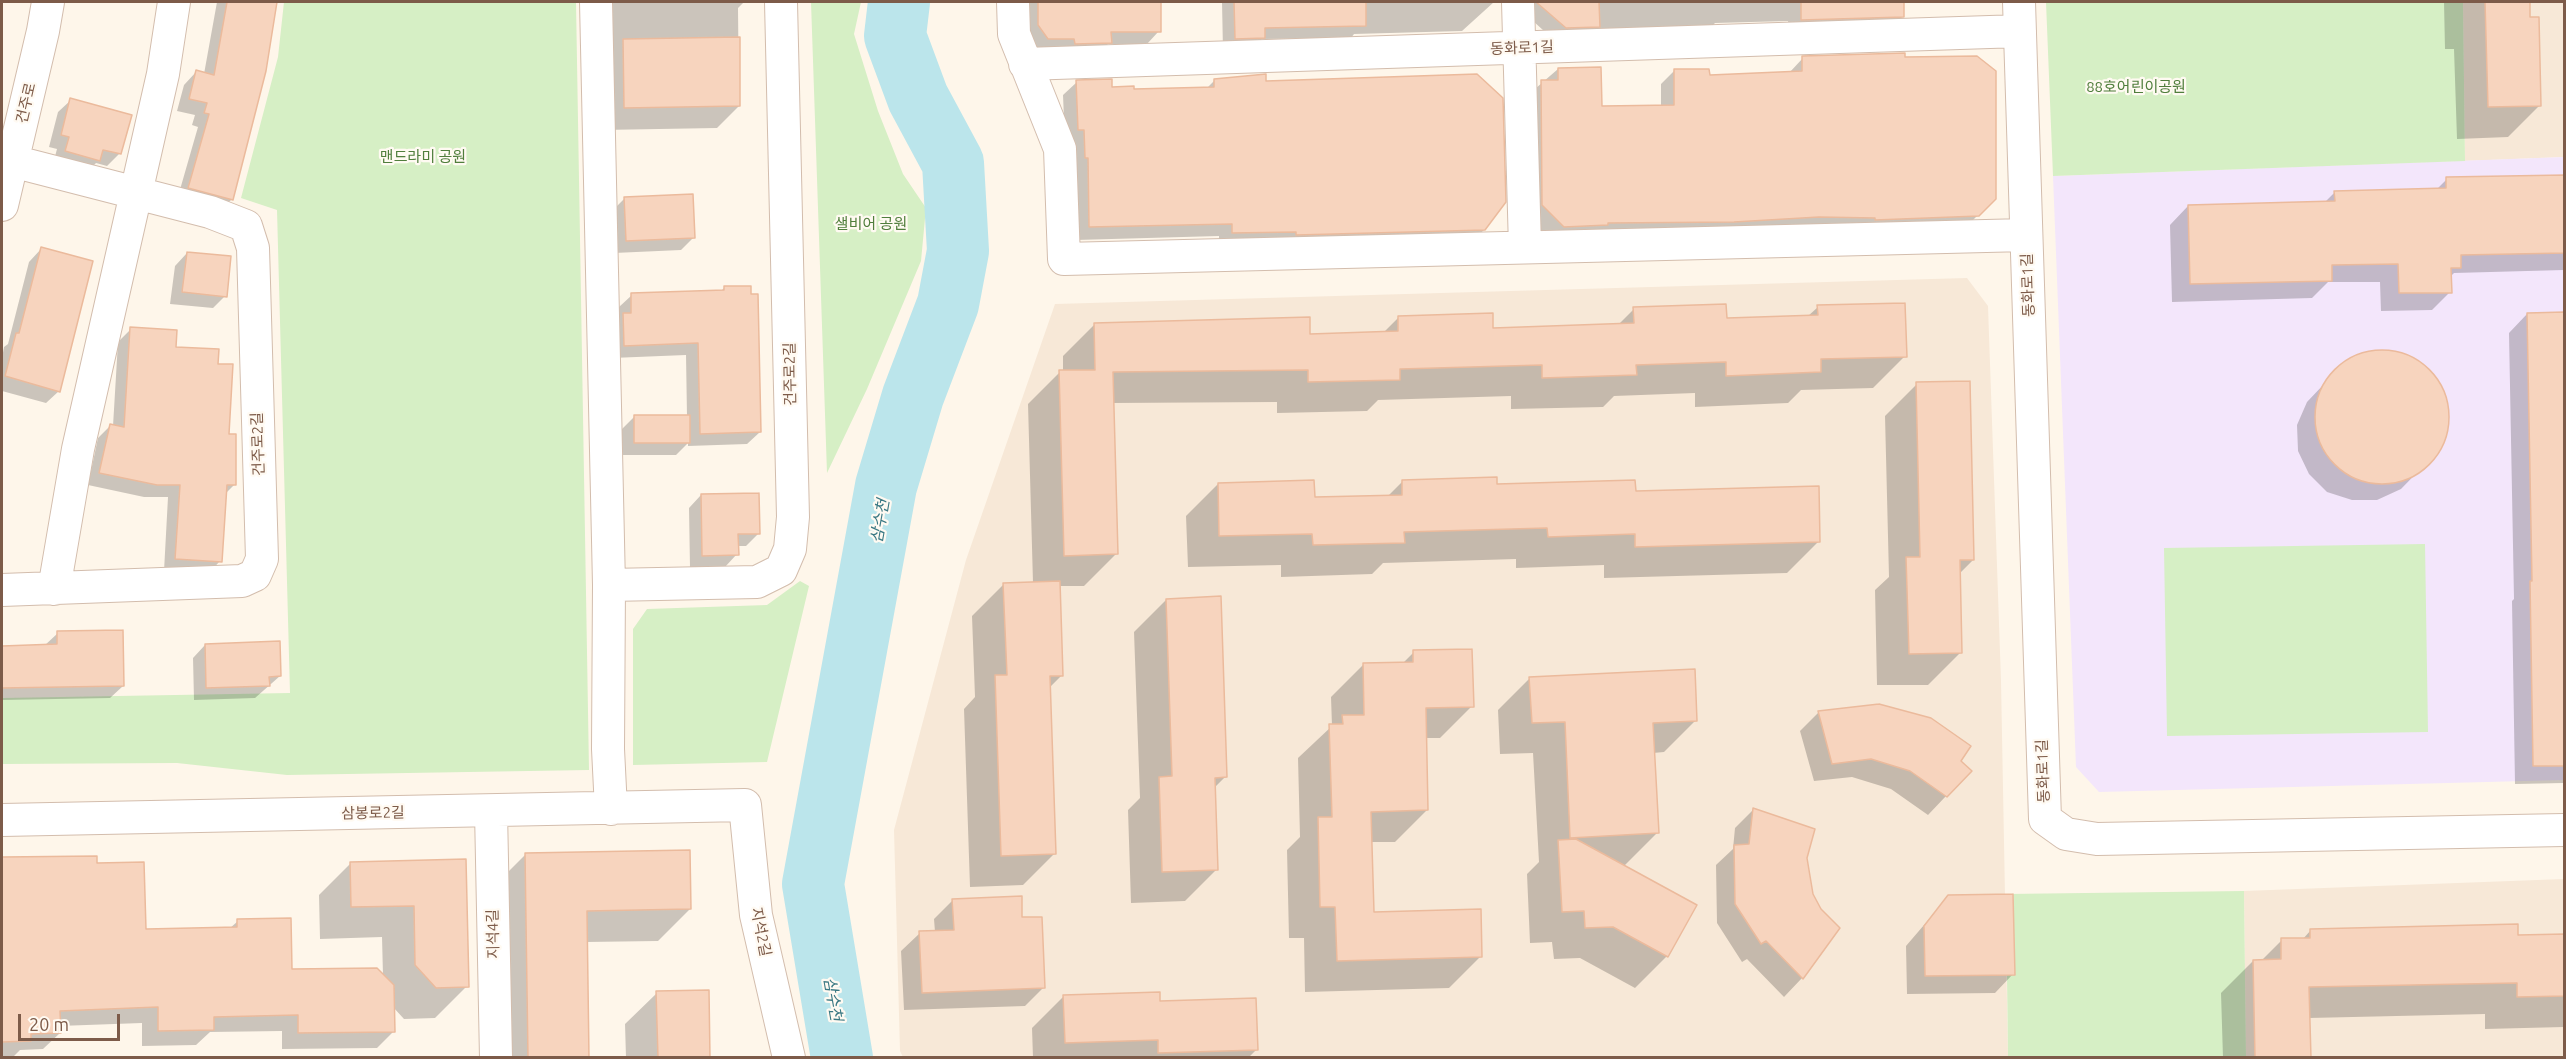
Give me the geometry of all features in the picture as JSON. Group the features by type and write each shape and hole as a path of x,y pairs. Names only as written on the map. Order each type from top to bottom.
{"street":[{"name":"건주로","path":"2,205 48,2"},
{"path":"54,589 78,449 163,74 174,2"},
{"path":"596,2 609,585 608,749 611,809"},
{"name":"건주로2길","path":"609,585 757,582 781,570 787,562 793,517 781,2"},
{"path":"1013,2 1014,34 1025,64"},
{"path":"1518,2 1525,247"},
{"name":"동화로1길","path":"2026,235 1064,259 1060,149 1025,64 1519,48 2019,16 2045,819 2066,834 2097,839 2565,830"},
{"name":"건주로2길","path":"2,590 242,581 255,575 262,559 251,235 246,226 234,219 135,195 12,161"},
{"name":"삼봉로2길","path":"2,820 745,805"},
{"name":"지석2길","path":"745,805 756,915 789,1058"},
{"name":"지석4길","path":"491,811 496,1058"}],"shaded area":[{"path":"2463,2 2564,2 2564,157 2465,161"},
{"path":"2564,157 2564,780 2099,792 2076,767 2053,176"},
{"path":"1967,278 1988,306 2001,681 2008,1057 903,1057 900,1051 894,830 966,560 1055,304"},
{"path":"2564,879 2564,1057 2246,1057 2244,891"}],"green space":[{"name":"맨드라미 공원","path":"284,2 576,2 589,770 287,775 177,763 2,764 2,698 290,693 277,210 241,198 278,57"},
{"name":"샐비어 공원","path":"811,2 861,2 854,34 878,111 903,174 926,208 921,261 867,389 827,473"},
{"name":"88호어린이공원","path":"2046,2 2463,2 2465,161 2053,176"},
{"path":"2425,544 2428,732 2167,736 2164,548"},
{"path":"800,581 809,586 767,762 633,765 633,629 647,609 767,605"},
{"path":"2244,891 2246,1057 2008,1057 2006,894"}],"building":[{"path":"227,2 277,2 266,71 233,200 188,188 209,114 204,113 207,103 189,99 196,70 214,75"},
{"path":"1038,2 1161,2 1161,32 1111,32 1112,43 1075,44 1074,39 1048,39 1038,25"},
{"path":"1234,2 1366,2 1366,26 1265,28 1265,38 1235,39"},
{"path":"1536,2 1599,2 1600,27 1566,28"},
{"path":"1801,2 1904,2 1904,17 1801,20"},
{"path":"2485,2 2530,2 2530,17 2539,17 2541,106 2488,107"},
{"path":"740,37 740,106 624,108 623,39"},
{"path":"1905,53 1905,57 1977,56 1996,71 1996,199 1979,216 1875,220 1875,218 1819,217 1734,222 1608,223 1608,225 1564,227 1542,205 1541,80 1558,80 1558,68 1601,67 1602,106 1674,105 1674,69 1709,69 1710,75 1802,71 1802,56"},
{"path":"1266,74 1266,81 1477,74 1503,98 1506,202 1485,230 1296,235 1296,232 1232,233 1232,224 1089,227 1088,158 1085,158 1084,130 1078,130 1076,80 1112,79 1112,87 1134,86 1134,89 1214,87 1214,79"},
{"path":"70,98 132,115 121,154 103,150 100,161 65,151 69,137 61,135"},
{"path":"2565,175 2565,253 2461,255 2461,268 2451,268 2452,293 2399,293 2398,264 2332,265 2332,281 2190,284 2188,205 2335,201 2334,191 2446,188 2446,177"},
{"path":"693,194 695,238 626,241 624,197"},
{"path":"41,247 93,261 60,392 5,376 16,333 19,333"},
{"path":"187,252 231,256 227,297 182,292"},
{"path":"724,286 751,286 751,294 758,294 761,432 700,434 698,343 624,346 623,313 631,313 631,293 724,290"},
{"path":"1905,303 1907,357 1821,359 1821,372 1726,376 1726,362 1636,365 1637,375 1542,378 1542,365 1400,369 1400,380 1308,382 1308,370 1113,372 1118,554 1064,556 1059,370 1095,370 1094,323 1310,317 1310,334 1398,331 1398,316 1493,313 1493,328 1634,323 1633,307 1726,304 1727,318 1818,315 1817,305"},
{"path":"2565,312 2565,766 2533,766 2527,313"},
{"path":"130,327 177,330 176,347 219,349 218,364 233,364 229,434 236,434 236,485 227,485 222,562 175,559 180,485 157,485 99,473 110,424 124,427"},
{"path":"2382,350 2408,355 2429,370 2444,391 2449,417 2444,443 2429,464 2408,479 2382,484 2356,479 2335,464 2320,443 2315,417 2320,391 2335,370 2356,355"},
{"path":"1970,381 1974,560 1960,560 1962,653 1909,654 1906,557 1920,557 1916,382"},
{"path":"634,415 690,415 690,443 634,443"},
{"path":"1497,477 1497,484 1635,480 1636,491 1819,486 1820,542 1635,547 1635,534 1548,537 1547,528 1404,532 1405,543 1313,545 1312,534 1219,536 1218,483 1314,480 1315,497 1402,495 1402,480"},
{"path":"759,493 760,534 738,534 739,555 702,556 701,494"},
{"path":"1060,581 1063,676 1050,676 1056,854 1001,856 995,675 1007,675 1003,583"},
{"path":"1221,596 1227,777 1215,778 1218,870 1162,872 1159,777 1172,776 1166,599"},
{"path":"123,630 124,686 2,688 2,646 57,644 57,631"},
{"path":"280,641 281,676 269,677 270,686 206,688 205,644"},
{"path":"1472,649 1474,707 1426,708 1428,810 1371,812 1374,912 1481,909 1482,957 1337,961 1335,907 1320,907 1318,817 1332,817 1329,724 1343,724 1342,715 1364,715 1363,663 1413,662 1413,650"},
{"path":"1695,669 1697,721 1653,723 1659,833 1570,838 1565,722 1532,723 1529,677"},
{"path":"1879,704 1931,718 1971,746 1961,761 1972,771 1947,797 1910,771 1871,759 1832,764 1818,711"},
{"path":"1753,808 1815,829 1807,858 1813,894 1821,909 1840,928 1803,979 1766,941 1761,944 1735,904 1734,845 1749,844"},
{"path":"1576,839 1697,905 1668,957 1613,927 1585,928 1584,911 1562,912 1558,840"},
{"path":"690,850 691,909 587,911 589,1058 528,1058 525,853"},
{"path":"97,856 97,863 144,862 146,929 237,927 237,919 291,918 292,969 377,968 394,985 395,1032 298,1033 298,1015 214,1017 214,1030 158,1031 158,1007 60,1011 61,1033 31,1034 31,1041 2,1042 2,857"},
{"path":"466,859 469,987 436,988 415,965 414,906 351,907 350,862"},
{"path":"2013,894 2015,975 1925,976 1924,926 1948,895"},
{"path":"1022,896 1022,917 1042,917 1045,988 922,993 919,931 954,930 952,899"},
{"path":"2518,924 2518,935 2565,934 2565,996 2517,997 2517,983 2309,987 2311,1058 2255,1058 2253,960 2281,959 2281,938 2310,938 2310,929"},
{"path":"709,990 710,1058 658,1058 656,991"},
{"path":"1160,992 1160,1001 1256,998 1258,1050 1158,1053 1158,1040 1065,1043 1063,995"}],"waterway":[{"name":"삼수천","path":"842,1058 813,884 886,486 913,396 948,304 958,251 953,163 918,98 895,36 899,2"}]}
